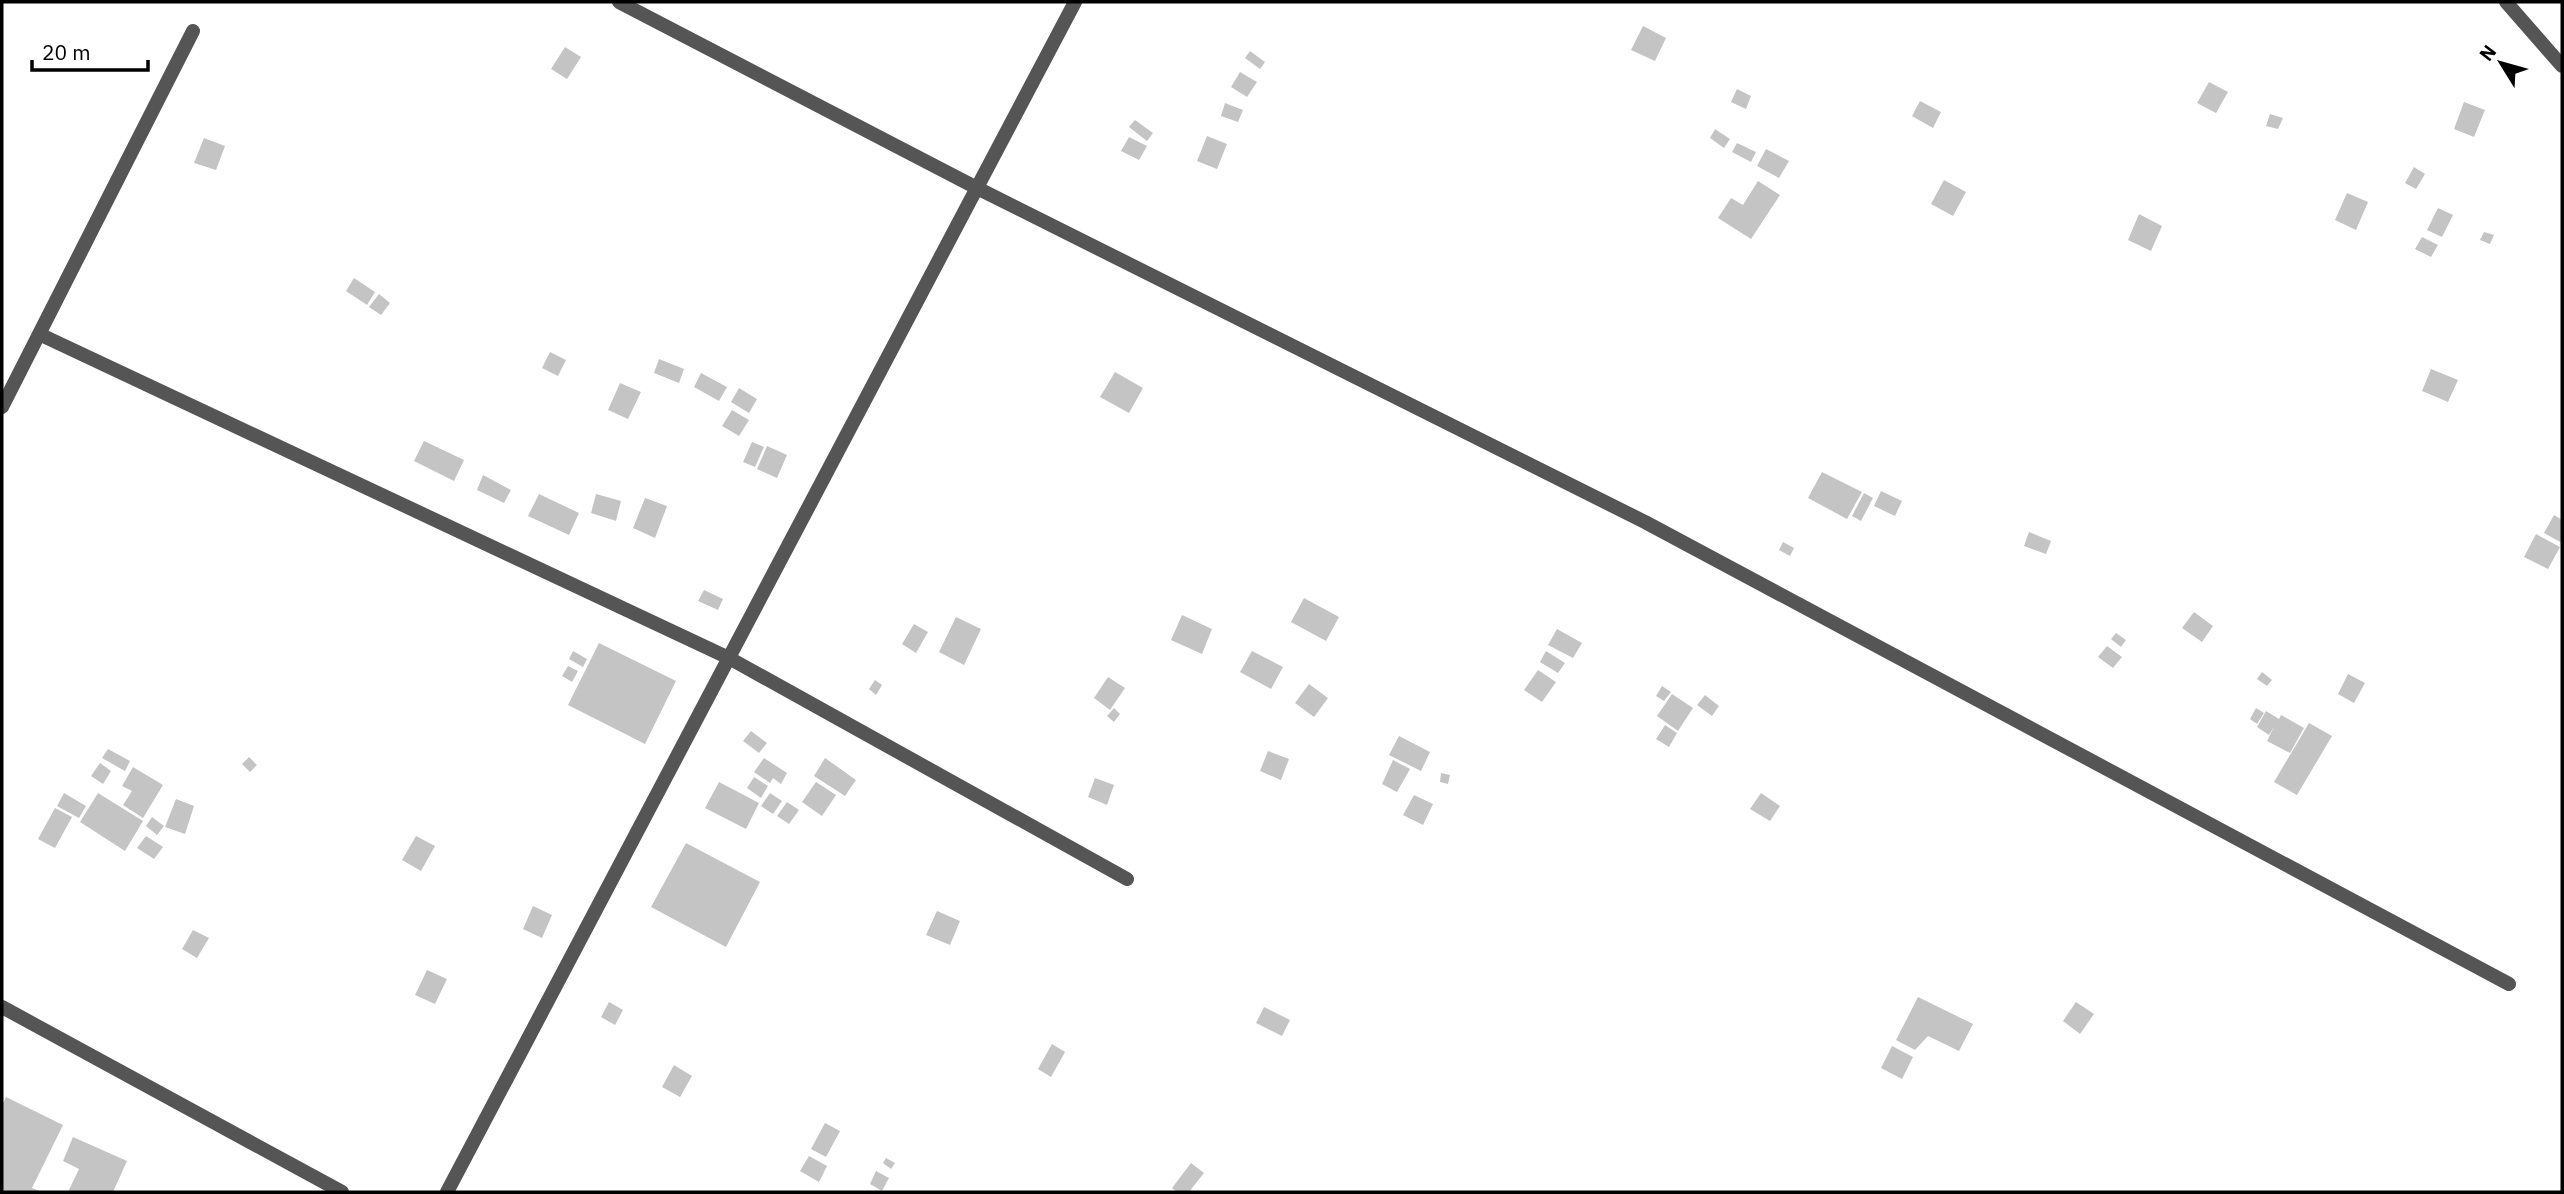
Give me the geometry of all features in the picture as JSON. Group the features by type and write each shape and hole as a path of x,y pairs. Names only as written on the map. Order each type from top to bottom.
{"street":[{"path":"619,2 977,188 1645,522 2510,984"},
{"path":"447,1192 1075,2"},
{"path":"2506,2 2562,66"},
{"path":"2,407 193,31"},
{"path":"39,334 729,658 1127,879"},
{"path":"2,1007 342,1192"}],"building":[{"path":"1643,26 1666,38 1655,61 1631,50"},
{"path":"565,47 581,57 567,79 551,69"},
{"path":"1250,51 1265,62 1260,69 1245,58"},
{"path":"1240,72 1257,82 1247,97 1231,87"},
{"path":"2209,82 2228,92 2216,113 2197,103"},
{"path":"1737,89 1751,96 1746,109 1731,102"},
{"path":"1920,101 1941,112 1933,128 1912,116"},
{"path":"2464,102 2485,110 2474,137 2454,129"},
{"path":"1225,103 1243,110 1238,122 1221,116"},
{"path":"2270,114 2283,118 2278,129 2266,126"},
{"path":"1135,120 1153,133 1147,141 1129,127"},
{"path":"1715,129 1730,139 1724,148 1710,138"},
{"path":"1207,136 1227,144 1217,169 1197,161"},
{"path":"1129,137 1147,146 1139,160 1121,151"},
{"path":"204,138 225,146 216,170 194,163"},
{"path":"1737,143 1756,152 1751,162 1732,152"},
{"path":"1766,149 1789,161 1779,178 1757,166"},
{"path":"2414,167 2425,174 2416,189 2405,183"},
{"path":"1944,180 1966,192 1953,216 1931,204"},
{"path":"1758,181 1780,195 1751,239 1718,218 1731,198 1743,205"},
{"path":"2347,193 2368,202 2356,230 2335,220"},
{"path":"2438,208 2453,215 2442,237 2427,230"},
{"path":"2139,214 2162,226 2151,251 2128,240"},
{"path":"2484,232 2494,235 2490,244 2480,240"},
{"path":"2422,237 2438,245 2431,257 2415,249"},
{"path":"354,278 375,292 367,305 346,291"},
{"path":"379,294 390,303 381,315 369,307"},
{"path":"550,352 566,360 558,376 542,368"},
{"path":"659,359 684,369 679,383 654,373"},
{"path":"2431,369 2458,380 2448,402 2422,391"},
{"path":"1115,372 1143,388 1129,413 1100,397"},
{"path":"701,373 727,387 719,401 694,387"},
{"path":"620,383 641,392 628,419 608,410"},
{"path":"739,388 757,399 749,413 731,402"},
{"path":"732,410 749,420 739,436 722,426"},
{"path":"424,441 464,460 454,481 414,461"},
{"path":"752,442 764,447 755,467 743,462"},
{"path":"767,446 787,455 777,478 757,469"},
{"path":"1822,472 1862,492 1847,519 1808,498"},
{"path":"483,475 511,490 504,503 477,490"},
{"path":"1881,491 1902,501 1895,516 1874,506"},
{"path":"1864,493 1873,498 1861,521 1852,516"},
{"path":"539,494 579,513 569,535 528,516"},
{"path":"596,494 621,501 616,521 591,513"},
{"path":"645,498 667,506 655,538 633,528"},
{"path":"2554,515 2562,520 2562,543 2544,533"},
{"path":"2029,532 2051,541 2046,554 2024,546"},
{"path":"2536,534 2560,547 2548,569 2524,557"},
{"path":"1783,542 1794,548 1790,556 1779,550"},
{"path":"704,590 723,599 718,610 698,601"},
{"path":"1304,598 1339,617 1326,641 1291,622"},
{"path":"2194,612 2213,626 2202,642 2182,628"},
{"path":"1182,615 1212,629 1202,654 1171,640"},
{"path":"956,617 981,629 964,665 939,652"},
{"path":"914,624 928,632 916,653 902,644"},
{"path":"1557,629 1582,643 1573,658 1548,645"},
{"path":"2116,633 2126,640 2121,647 2111,639"},
{"path":"599,643 676,681 645,744 568,705"},
{"path":"2107,646 2122,657 2113,668 2098,657"},
{"path":"573,651 587,659 583,667 569,659"},
{"path":"1252,651 1283,667 1271,689 1240,672"},
{"path":"1546,651 1565,663 1558,673 1540,662"},
{"path":"568,666 578,671 572,682 562,676"},
{"path":"1538,670 1556,682 1542,702 1524,690"},
{"path":"2262,672 2272,680 2267,686 2257,679"},
{"path":"2348,674 2365,683 2354,703 2338,694"},
{"path":"1108,677 1125,688 1110,710 1094,698"},
{"path":"875,680 882,685 876,695 869,689"},
{"path":"1309,684 1328,698 1314,717 1295,703"},
{"path":"1662,686 1671,692 1664,701 1656,696"},
{"path":"1672,694 1693,708 1678,731 1657,716"},
{"path":"1705,695 1719,706 1712,716 1697,705"},
{"path":"1114,708 1120,714 1114,722 1107,716"},
{"path":"2256,708 2264,713 2257,724 2250,719"},
{"path":"2266,711 2279,719 2281,715 2304,728 2290,753 2267,741 2274,727 2269,735 2257,727"},
{"path":"2309,723 2332,736 2297,795 2274,782"},
{"path":"1665,725 1677,733 1669,747 1656,739"},
{"path":"751,731 767,743 759,753 743,741"},
{"path":"1399,736 1430,752 1421,771 1389,755"},
{"path":"108,749 130,761 125,771 102,758"},
{"path":"1268,751 1289,759 1281,780 1260,771"},
{"path":"249,757 257,765 250,772 242,764"},
{"path":"764,758 787,773 781,784 773,778 770,783 754,772"},
{"path":"825,758 856,780 845,796 814,776"},
{"path":"1393,760 1410,769 1397,792 1382,784"},
{"path":"100,763 111,771 103,784 91,776"},
{"path":"133,767 163,785 143,818 123,805 132,791 122,786"},
{"path":"1441,773 1450,775 1448,784 1440,782"},
{"path":"754,777 768,786 761,798 747,788"},
{"path":"1095,778 1114,785 1107,805 1088,797"},
{"path":"719,782 759,803 746,829 705,808"},
{"path":"816,782 836,795 822,816 802,802"},
{"path":"64,793 86,806 79,818 57,806"},
{"path":"98,793 143,821 125,851 80,822"},
{"path":"770,793 782,801 773,814 761,806"},
{"path":"1761,793 1780,806 1770,821 1750,809"},
{"path":"1414,795 1433,804 1423,825 1403,815"},
{"path":"176,799 194,806 185,834 165,827"},
{"path":"787,802 799,810 789,824 777,816"},
{"path":"55,808 72,817 55,848 38,839"},
{"path":"152,817 164,826 157,835 146,826"},
{"path":"146,836 163,847 154,859 137,848"},
{"path":"416,836 435,846 421,871 402,860"},
{"path":"686,843 760,882 726,947 651,907"},
{"path":"533,906 552,915 542,938 523,929"},
{"path":"937,911 960,921 950,945 926,935"},
{"path":"193,930 209,938 197,958 182,949"},
{"path":"427,970 447,979 435,1004 415,995"},
{"path":"1918,997 1973,1024 1959,1051 1928,1036 1915,1050 1896,1040"},
{"path":"609,1002 623,1010 615,1025 601,1017"},
{"path":"2076,1002 2094,1014 2080,1034 2063,1021"},
{"path":"1264,1007 1290,1020 1282,1036 1256,1023"},
{"path":"1052,1044 1065,1052 1051,1077 1038,1069"},
{"path":"1892,1046 1913,1057 1902,1079 1881,1068"},
{"path":"674,1065 692,1076 680,1097 662,1087"},
{"path":"6,1097 63,1125 32,1188 42,1192 2,1192 2,1106"},
{"path":"825,1123 840,1131 826,1157 811,1149"},
{"path":"73,1137 127,1161 113,1192 68,1192 79,1169 63,1161"},
{"path":"809,1156 827,1166 819,1182 800,1171"},
{"path":"886,1158 895,1163 891,1169 883,1163"},
{"path":"1191,1163 1204,1173 1189,1192 1177,1192 1172,1188"},
{"path":"876,1171 889,1178 882,1191 870,1184"}]}
